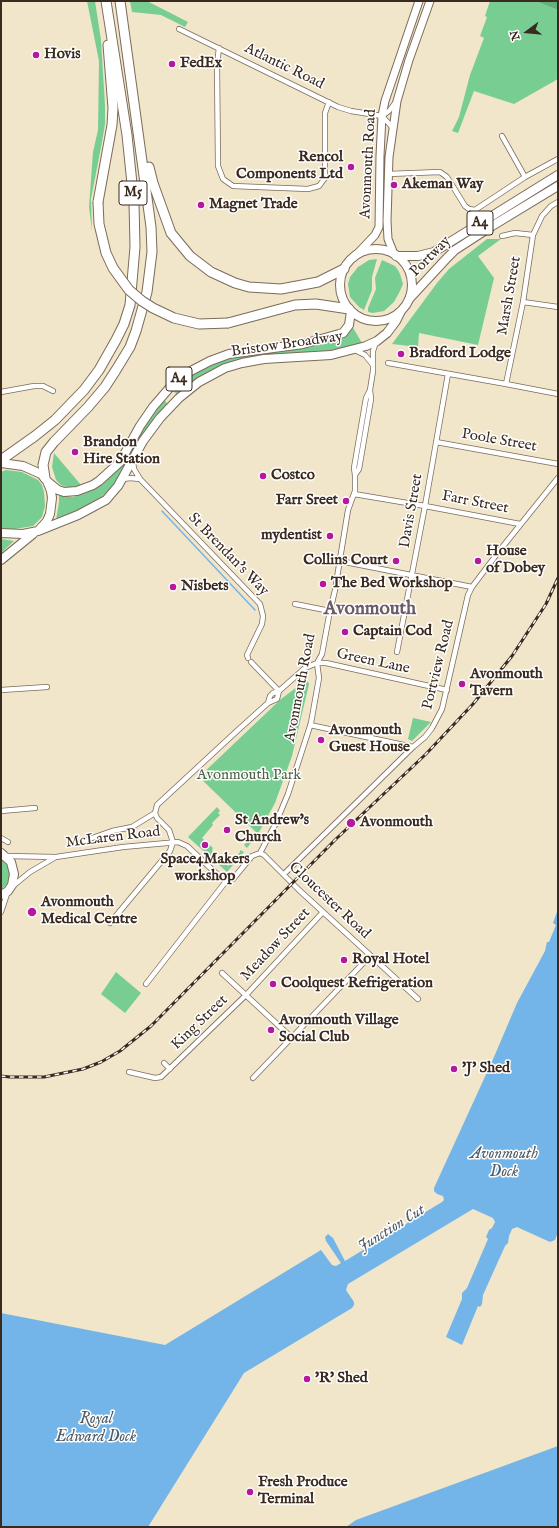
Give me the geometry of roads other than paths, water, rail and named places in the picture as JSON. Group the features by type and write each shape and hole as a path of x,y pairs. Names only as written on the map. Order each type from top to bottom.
{"highway":[{"name":"M5","path":"102,1 108,45 113,108 112,125 98,202 99,224 106,253 113,268 129,290 153,308 174,318 199,324 228,323 296,306 316,304 350,310"},
{"name":"M5","path":"1,462 55,420 84,390 116,340 124,324 130,305 135,247 134,203 127,135 106,1"},
{"name":"M5","path":"46,480 43,461 48,449 105,387 130,347 142,315 150,272 152,252 151,227 120,1"},
{"name":"M5","path":"134,97 153,183 163,212 174,237 181,246 200,264 211,272 249,287 281,288 318,282 344,269"},
{"name":"Portway","path":"395,255 418,256 434,252 558,175"},
{"name":"Portway","path":"408,300 455,250 558,186"},
{"path":"375,249 388,251 402,261 410,276 411,292 408,300 401,311 391,318 377,321 363,319 350,310 342,297 340,282 344,269 349,261 357,254 375,249"},
{"name":"Bristow Broadway","path":"46,480 58,490 70,493 84,489 99,482 120,462 140,426 157,402 172,385 187,374 210,360 229,354 303,344 343,333 349,325 350,310"},
{"name":"Bristow Broadway","path":"36,532 96,506 112,494 123,479 143,441 160,418 172,404 199,382 211,375 242,363 264,359 331,355 354,350 377,341 391,327 401,311"},
{"path":"1,462 23,466 37,472 46,480 51,491 51,510 47,521 36,532 14,534 1,533"},
{"name":"A4","path":"1,560 36,532"},
{"path":"3,855 11,862 14,870 13,882 6,892"}],"main road":[{"name":"Avonmouth Road","path":"357,254 375,235 379,227 382,116 389,86 419,1"},
{"name":"Avonmouth Road","path":"395,255 388,239 386,221 388,174 393,128 397,101 409,60 430,1"}],"street":[{"name":"Atlantic Road","path":"179,29 328,102 351,111 382,116"},
{"path":"219,48 217,64 218,166 223,179 228,184 237,187 308,189 319,186 325,178 325,113 328,102"},
{"path":"393,128 382,116 389,111 397,101"},
{"path":"502,136 525,178"},
{"path":"388,174 440,172 447,177 465,206 474,210 558,159"},
{"path":"502,236 515,234 533,235 542,216 551,206 558,202"},
{"name":"Marsh Street","path":"506,384 523,302 533,235"},
{"path":"523,302 558,307"},
{"name":"Avonmouth Road","path":"260,853 275,825 288,794 310,725 319,678 317,663 324,645 334,596 348,510 356,487 356,475 359,469 371,399 370,390 374,367 374,348 377,341"},
{"path":"354,350 365,355 374,367"},
{"path":"388,363 558,394"},
{"name":"Davis Street","path":"397,652 426,506 448,374"},
{"path":"1,392 34,386 43,386 52,391"},
{"name":"Poole Street","path":"436,442 558,464"},
{"name":"St Brendan's Way","path":"133,458 134,469 140,479 260,604 264,616 262,624 247,655 249,660 279,691"},
{"name":"Portview Road","path":"284,874 425,737 437,721 447,690 468,595 520,524 558,478"},
{"path":"123,479 140,479"},
{"name":"Farr Street","path":"354,494 520,524"},
{"path":"340,560 472,588"},
{"path":"295,604 330,611"},
{"path":"75,844 112,831 132,827 155,813 158,805 268,703 277,699 279,691 305,668 317,663"},
{"name":"Green Lane","path":"317,663 333,665 447,690"},
{"path":"1,690 47,687"},
{"path":"310,725 413,747"},
{"path":"1,811 35,808"},
{"name":"McLaren Road","path":"155,813 156,818 169,830 173,842"},
{"path":"1,838 8,842"},
{"path":"110,923 170,851 173,842"},
{"name":"McLaren Road","path":"3,855 56,857 116,848 178,842 184,844 221,878 226,880"},
{"path":"146,984 226,880 233,879 252,856 260,853"},
{"name":"Gloucester Road","path":"260,853 418,999"},
{"name":"McLaren Road","path":"6,892 30,872 56,857"},
{"path":"1,912 6,892"},
{"name":"Meadow Street","path":"246,995 323,912"},
{"path":"253,1078 370,956"},
{"path":"222,973 292,1038"},
{"name":"King Street","path":"129,1072 158,1078 170,1069 246,995"},
{"name":"King Street","path":"164,1063 170,1069"}],"water":[{"name":"Royal Edward Dock","path":"558,909 558,1232 555,1240 550,1242 517,1227 512,1229 508,1243 505,1246 483,1295 482,1304 480,1307 478,1306 462,1345 446,1337 462,1299 462,1293 467,1288 488,1239 486,1237 495,1222 493,1218 473,1209 348,1284 346,1290 354,1302 352,1308 244,1373 148,1527 1,1527 1,1313 165,1345 321,1250 332,1265 336,1266 341,1263 326,1241 325,1237 328,1234 333,1238 345,1261 442,1202 444,1200 443,1196 437,1194 434,1191 434,1188 517,1003 545,951 547,942 549,942 556,925 553,923"},
{"path":"558,1446 558,1527 346,1527 356,1520"}],"waterway":[{"path":"162,511 255,610"}],"railway":[{"path":"1,1076 44,1077 83,1069 101,1062 120,1051 151,1026 336,839 426,754 473,704 512,656 546,604 558,578"}],"place":[{"name":"Hovis","path":"36,55"},
{"name":"FedEx","path":"172,64"},
{"name":"Rencol Components Ltd","path":"351,167"},
{"name":"Akeman Way","path":"394,185"},
{"name":"Magnet Trade","path":"201,205"},
{"name":"Bradford Lodge","path":"401,354"},
{"name":"Brandon Hire Station","path":"75,452"},
{"name":"Costco","path":"263,476"},
{"name":"Farr Sreet","path":"346,501"},
{"name":"mydentist","path":"330,536"},
{"name":"Collins Court","path":"396,561"},
{"name":"House of Dobey","path":"478,561"},
{"name":"The Bed Workshop","path":"323,584"},
{"name":"Nisbets","path":"173,587"},
{"name":"Captain Cod","path":"345,632"},
{"name":"Avonmouth Tavern","path":"462,684"},
{"name":"Avonmouth Guest House","path":"321,740"},
{"name":"Avonmouth","path":"351,823"},
{"name":"St Andrew's Church","path":"227,830"},
{"name":"Space4Makers workshop","path":"205,845"},
{"name":"Avonmouth Medical Centre","path":"32,912"},
{"name":"Royal Hotel","path":"344,960"},
{"name":"Coolquest Refrigeration","path":"273,984"},
{"name":"Avonmouth Village Social Club","path":"271,1030"},
{"name":"'J' Shed","path":"454,1069"},
{"name":"'R' Shed","path":"307,1379"},
{"name":"Fresh Produce Terminal","path":"250,1492"}],"district":[{"name":"Avonmouth","path":"370,610"}],"park label":[{"name":"Avonmouth Park","path":"249,776"}],"water label":[{"name":"Avonmouth Dock","path":"504,1164"},
{"name":"Junction Cut","path":"392,1229"}]}
